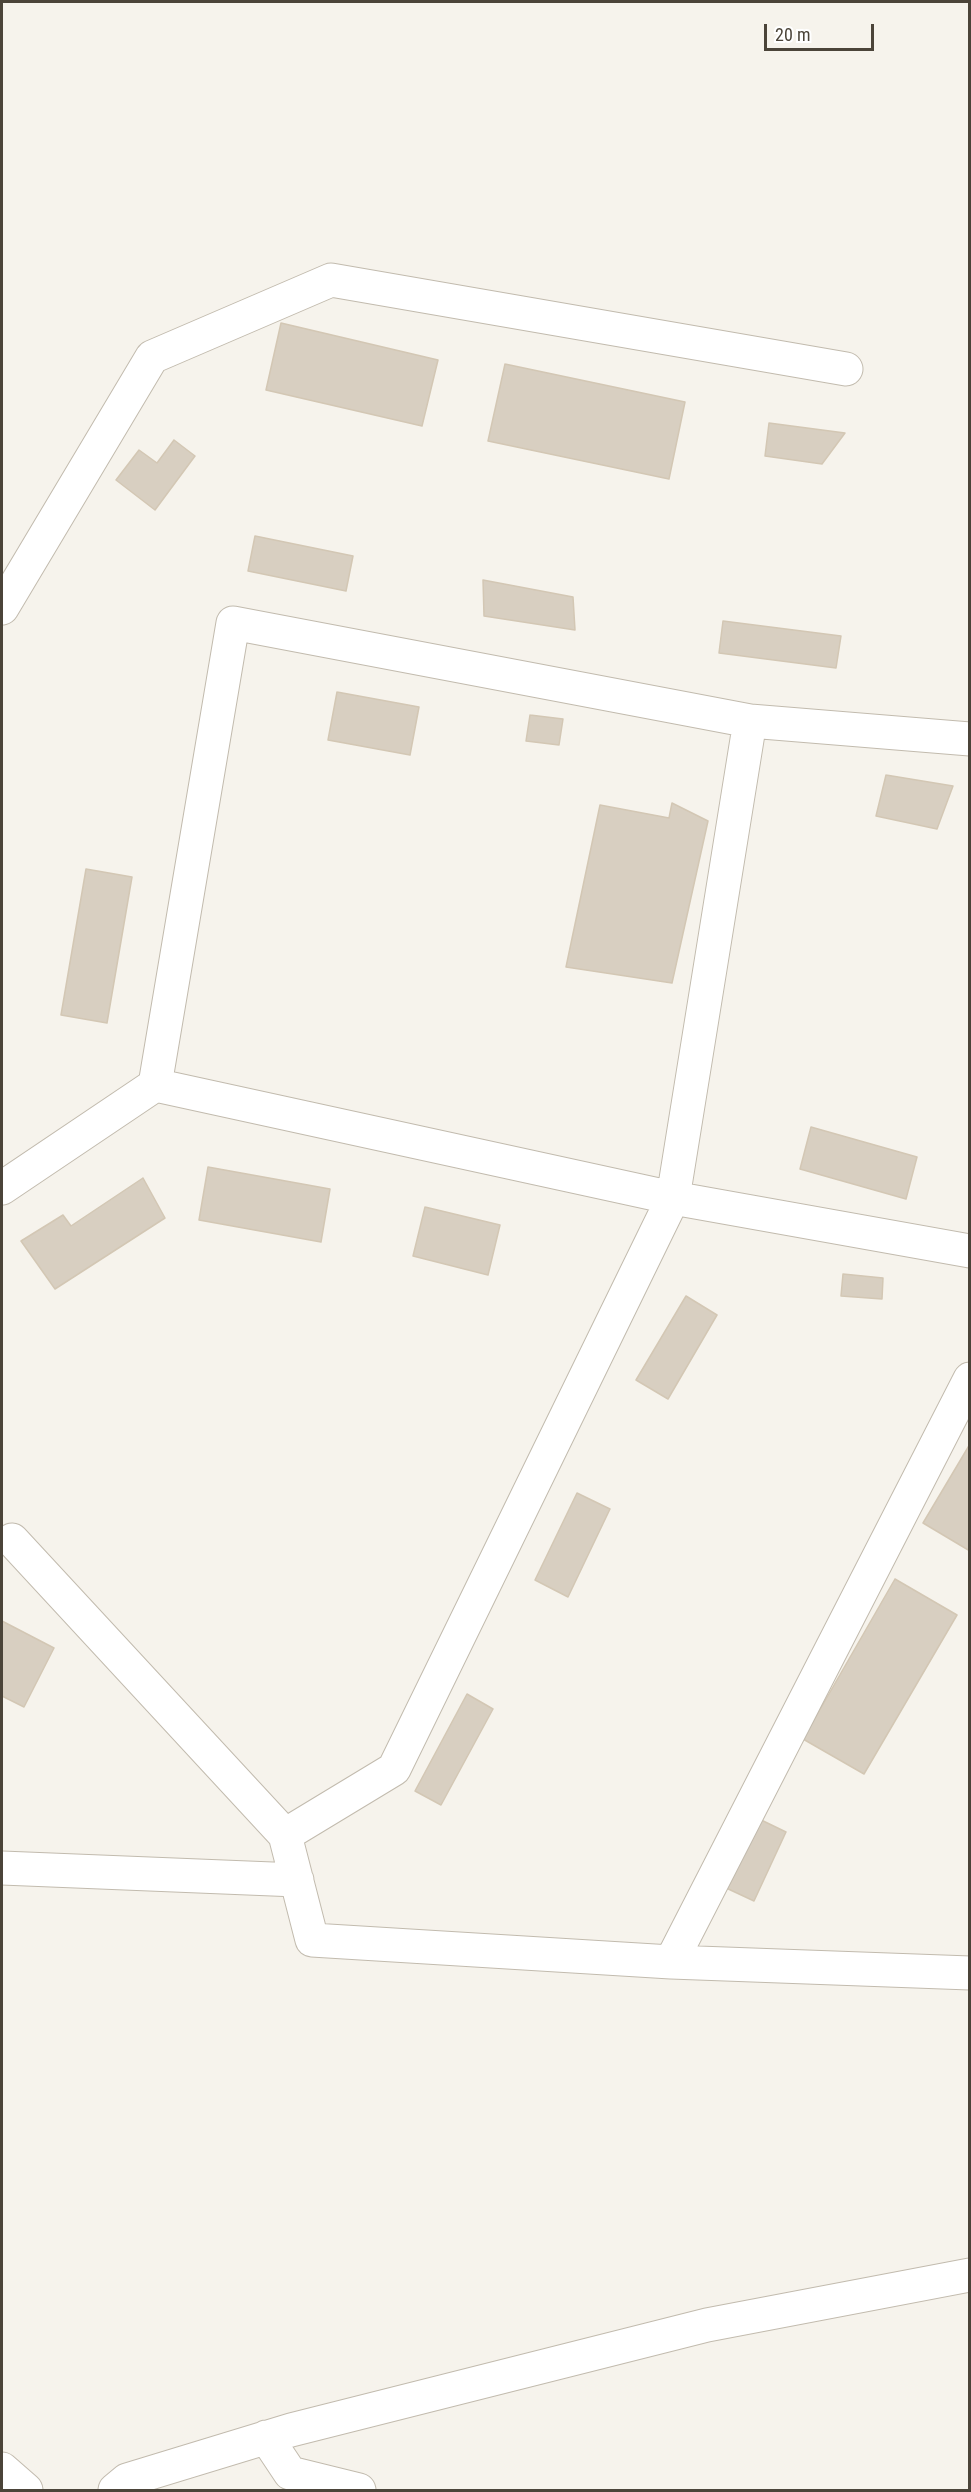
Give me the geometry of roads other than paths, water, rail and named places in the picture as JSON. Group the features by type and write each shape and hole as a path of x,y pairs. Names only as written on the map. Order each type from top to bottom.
{"street":[{"path":"2,607 152,357 331,280 846,369"},
{"path":"155,1085 233,623 750,722 969,739"},
{"path":"285,1835 394,1769 673,1198 750,722"},
{"path":"2,1188 155,1085 673,1198 969,1251"},
{"path":"671,1962 969,1379"},
{"path":"12,1540 285,1835 312,1940 671,1962 969,1973"},
{"path":"2,1868 297,1880"},
{"path":"115,2490 127,2480 266,2437 707,2325 969,2275"},
{"path":"266,2437 290,2473 359,2490"},
{"path":"2,2469 26,2490"}]}
